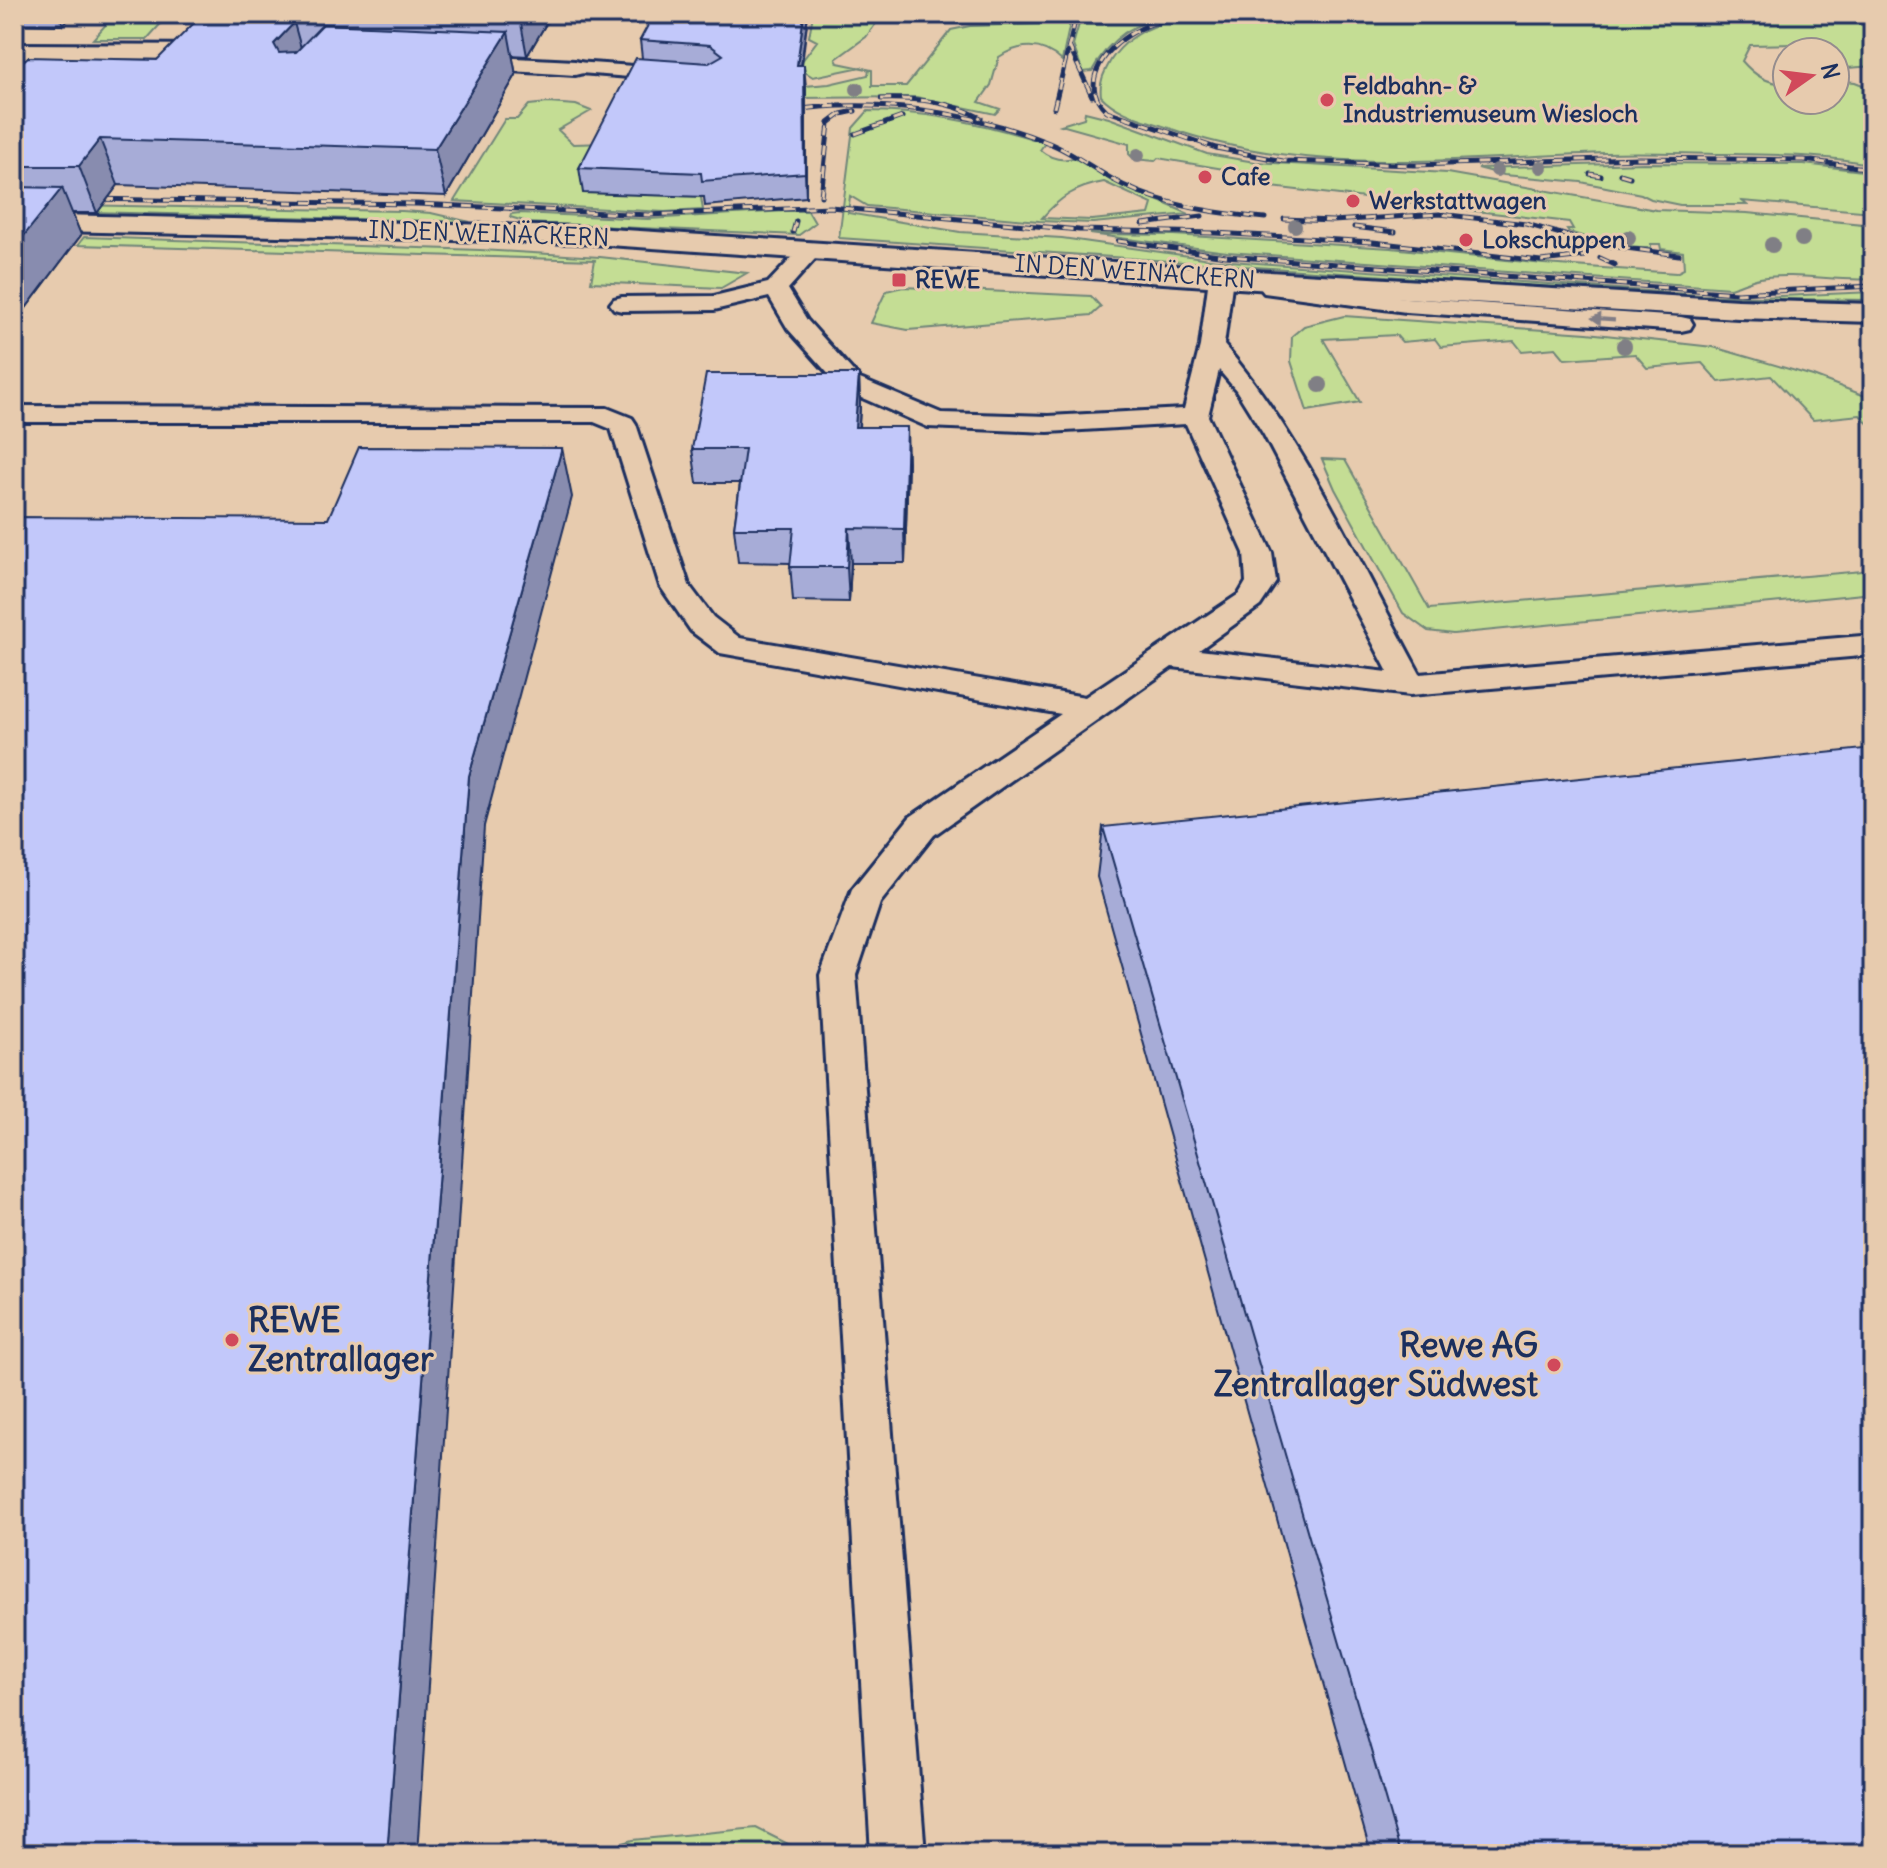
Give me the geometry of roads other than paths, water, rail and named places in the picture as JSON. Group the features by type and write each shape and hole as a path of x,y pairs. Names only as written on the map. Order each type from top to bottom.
{"street":[{"path":"14,51 254,53"},
{"path":"437,61 575,68"},
{"name":"IN DEN WEINÄCKERN","path":"14,222 579,235 1220,281 1873,313"}],"lane":[{"path":"575,68 701,77"},
{"path":"622,304 714,303 776,288 812,250"},
{"path":"898,1854 838,975 864,898 922,826 1166,656 1210,630 1250,600 1261,582 1258,553 1195,416 1212,346 1220,281 1406,305 1681,324"},
{"path":"776,288 797,324 851,384 937,421 1048,424 1195,416"},
{"path":"1212,346 1246,386 1277,435 1410,685"},
{"path":"14,414 598,414 623,424 675,586 702,624 731,646 1093,709"},
{"path":"1166,656 1410,685 1873,645"}],"railway":[{"path":"1195,14 1146,26 1128,35 1107,53 1095,76 1094,88 1098,100 1107,111 1216,148 1283,161 1415,165 1639,158 1804,160 1873,169"},
{"path":"1054,108 1075,21"},
{"path":"1069,46 1092,96"},
{"path":"881,99 932,102 981,118"},
{"path":"786,111 819,107 886,107 986,122 1049,143 1123,185 1157,199 1211,211 1265,218"},
{"path":"821,196 829,123 841,114 855,111"},
{"path":"855,134 902,117"},
{"path":"1590,174 1601,176"},
{"path":"1620,174 1630,177"},
{"path":"84,199 417,204 649,215 830,207 1079,230 1215,233 1373,242 1541,261 1584,256"},
{"path":"1284,219 1333,221 1440,214 1526,224 1596,244 1679,255"},
{"path":"1143,224 1202,216"},
{"path":"793,232 796,221"},
{"path":"1354,227 1395,232"},
{"path":"1118,241 1226,256 1737,293 1873,286"},
{"path":"1600,258 1615,265"}],"place":[{"name":"Feldbahn- & Industriemuseum Wiesloch","path":"1327,100"},
{"name":"Cafe","path":"1205,177"},
{"name":"Werkstattwagen","path":"1353,201"},
{"name":"Lokschuppen","path":"1466,240"},
{"name":"REWE","path":"899,280"},
{"name":"REWE Zentrallager","path":"232,1340"},
{"name":"Rewe AG Zentrallager Südwest","path":"1554,1365"}]}
